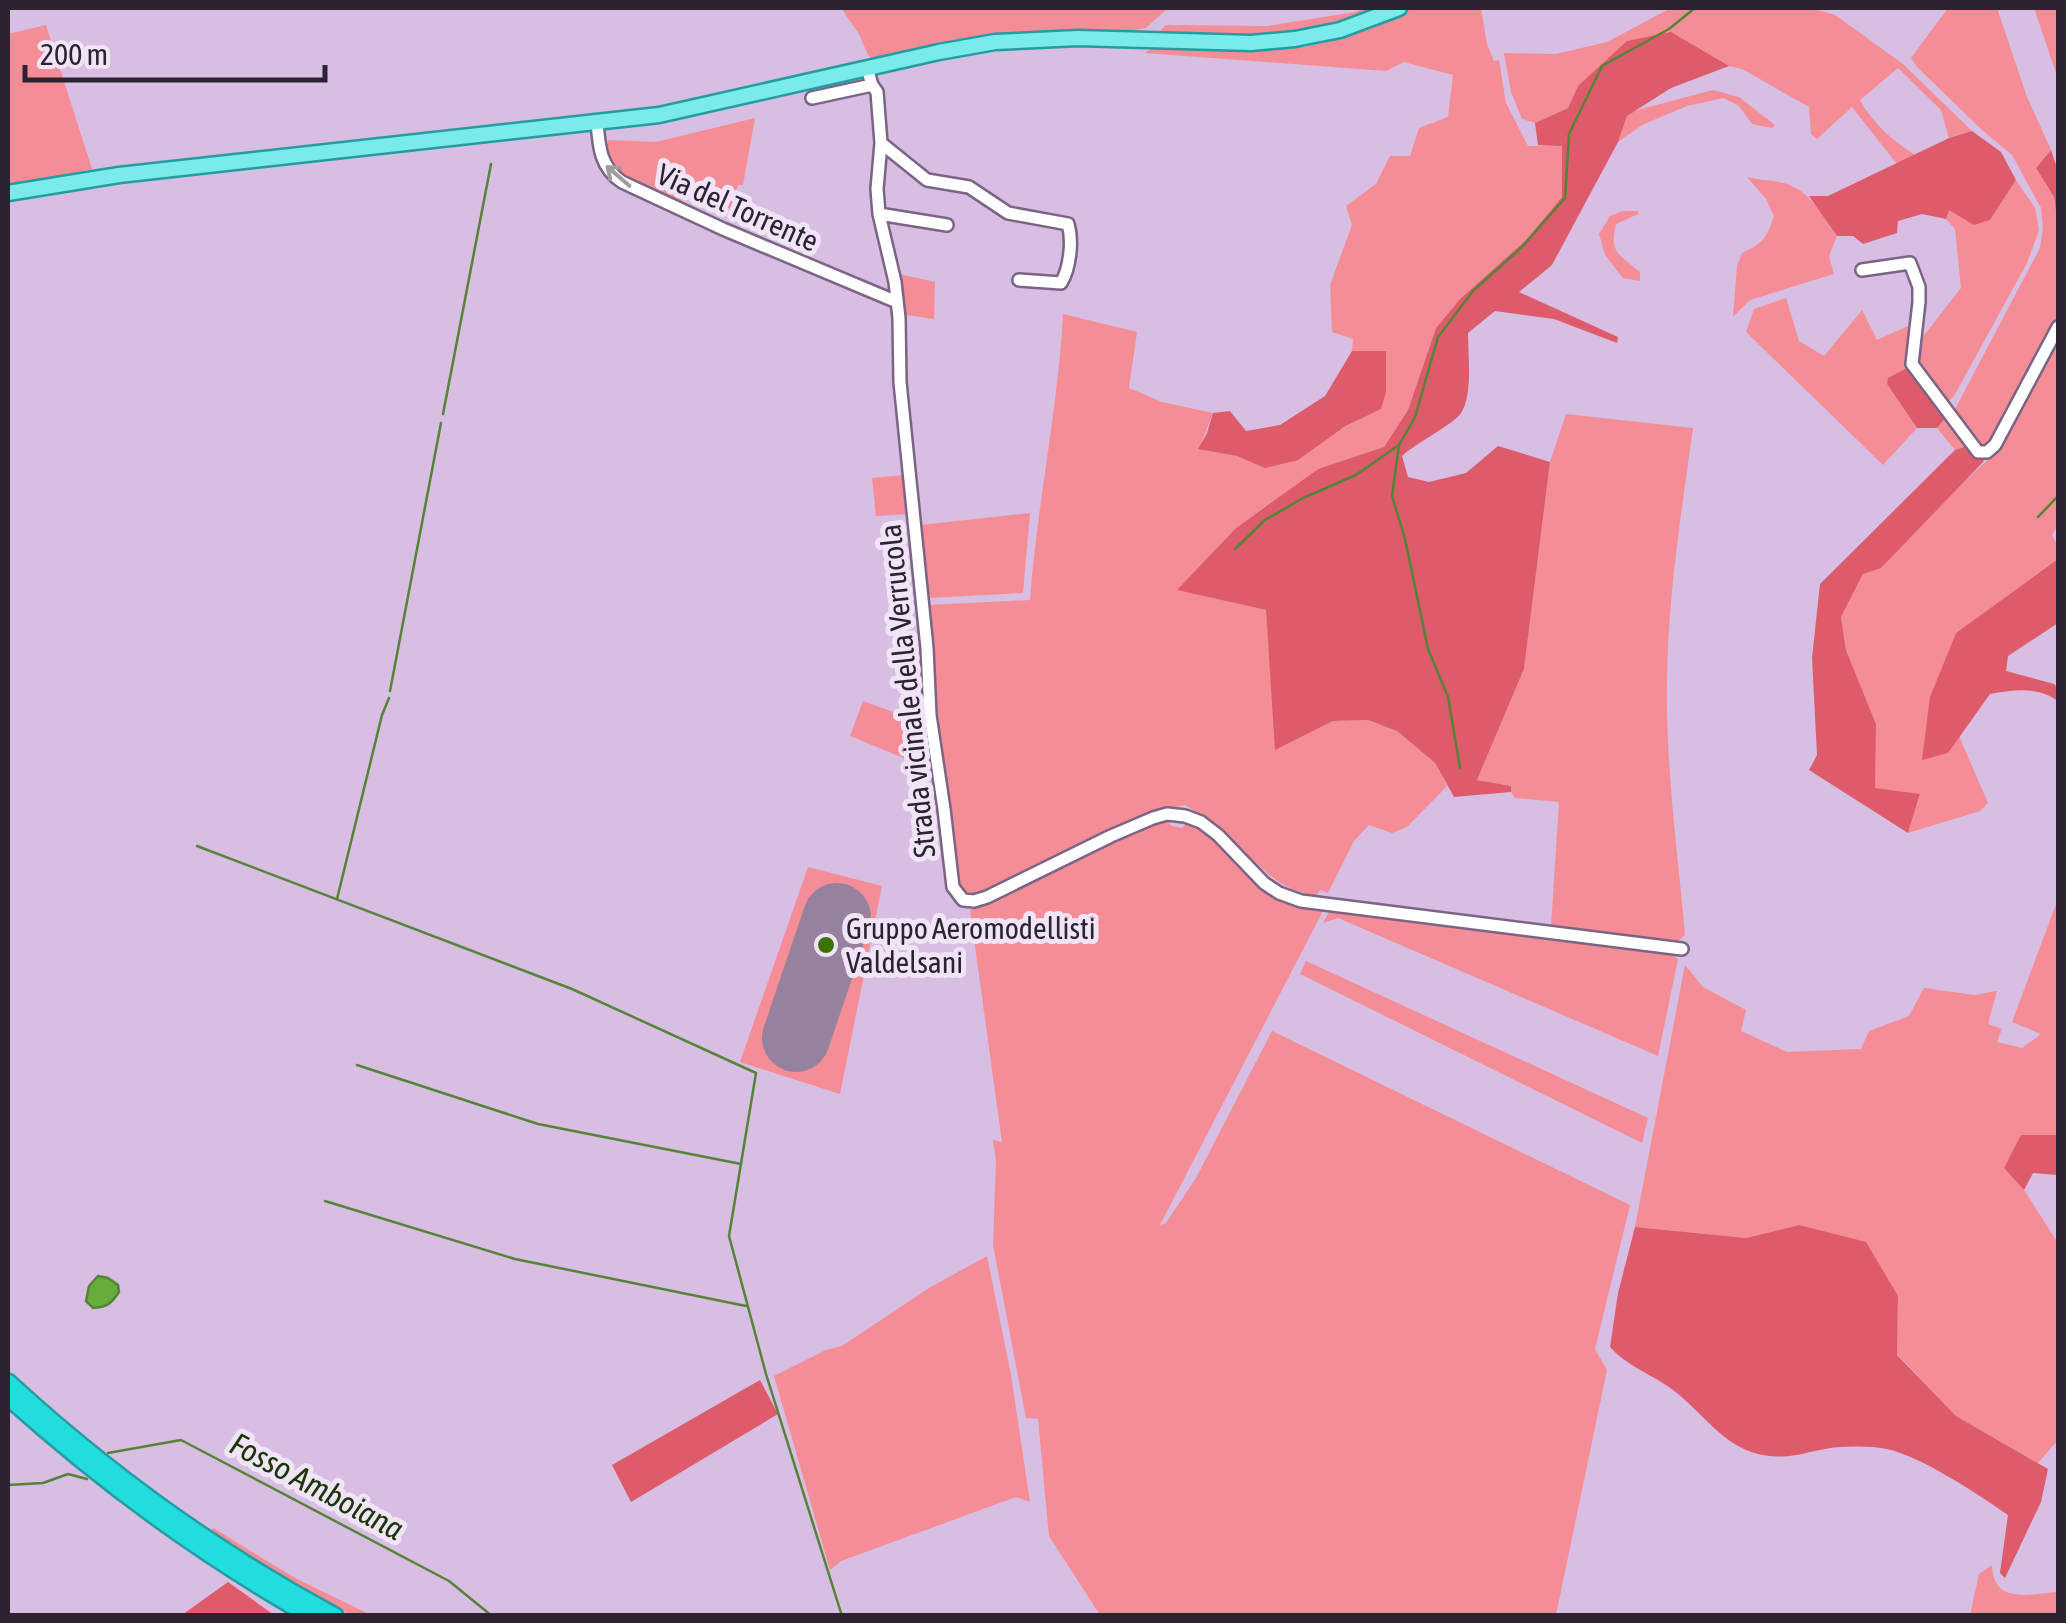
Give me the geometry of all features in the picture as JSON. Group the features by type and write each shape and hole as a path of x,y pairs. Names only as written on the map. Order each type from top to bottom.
{"highway":[{"path":"8,1382 51,1428"},
{"path":"8,1396 202,1550 310,1616"},
{"path":"151,1507 335,1616"}],"main road":[{"path":"8,193 119,175 658,114 976,45 1033,40 1295,40 1340,30 1398,8"}],"street":[{"path":"867,68 877,92 881,144 879,214 897,302"},
{"path":"812,98 872,85"},
{"name":"Via del Torrente","path":"598,122 601,156 610,172 622,182 897,302"},
{"path":"881,144 927,180 968,186 1008,214 1068,224 1068,260 1061,283 1019,280"},
{"path":"879,214 948,225"},
{"path":"1862,270 1910,263 1920,302 1912,364 1978,452 1987,452 1994,445 2058,330"},
{"name":"Strada vicinale della Verrucola","path":"897,302 900,382 927,648 930,715 952,887 963,900 987,897 1111,836 1167,814 1201,822 1264,883 1301,901 1682,949"}],"shaded area":[{"path":"841,8 1168,8 1146,28 1123,32 1040,31 873,60"},
{"path":"1381,8 1322,27 1265,36 1159,32 1166,25 1267,26"},
{"path":"1421,8 1481,8 1487,44 1494,61 1499,60 1506,103 1528,146 1562,145 1562,197 1526,240 1460,299 1436,328 1408,410 1384,447 1318,469 1236,528 1178,590 1266,610 1276,749 1333,721 1368,720 1397,731 1435,763 1447,786 1407,827 1392,833 1369,825 1354,841 1328,893 1320,890 1316,896 1274,878 1215,824 1185,805 1108,831 987,893 972,896 961,891 956,879 936,732 928,605 1030,600 1063,314 1137,332 1129,388 1162,402 1213,413 1199,449 1237,456 1265,467 1381,409 1385,351 1352,351 1353,339 1332,332 1330,285 1352,225 1346,206 1376,184 1390,156 1410,156 1419,128 1448,117 1453,75 1404,62 1386,71 1145,53 1155,46 1246,50 1313,45"},
{"path":"1671,8 1811,8 1835,15 1903,64 1972,131 1949,138 1941,110 1898,68 1860,100 1884,131 1915,155 1897,164 1852,107 1817,139 1811,134 1809,107 1742,69 1729,66 1578,86 1568,108 1535,123 1522,119 1511,92 1504,53 1556,54 1607,42"},
{"path":"1948,8 1997,8 2027,97 2051,150 2036,168 2054,197 2058,226 2058,319 1989,447 1978,446 1954,411 2040,248 2043,228 2041,208 2012,155 1911,58"},
{"path":"2034,8 2058,8 2058,79"},
{"path":"46,25 92,169 8,186 8,34"},
{"path":"1671,32 1729,66 1671,88 1627,116 1618,142 1552,265 1519,292 1618,337 1617,343 1554,319 1495,311 1468,333 1468,386 1461,413 1402,456 1408,477 1429,482 1466,473 1498,446 1550,462 1524,669 1477,780 1511,786 1511,792 1454,797 1435,763 1397,731 1368,720 1333,721 1275,750 1266,610 1177,590 1236,528 1318,469 1384,447 1408,410 1436,328 1460,299 1526,240 1562,197 1562,146 1538,145 1535,123 1568,108 1578,86 1627,41"},
{"path":"1713,90 1739,97 1775,125 1772,128 1752,124 1738,105 1723,98 1687,106 1642,125 1618,142 1627,116 1634,111"},
{"path":"755,118 743,185 738,185 728,216 684,195 680,205 631,183 608,154 608,140 656,142"},
{"path":"1972,131 2001,152 2016,180 1990,220 1974,225 1949,210 1946,219 1922,214 1898,221 1897,233 1863,244 1853,236 1837,236 1809,196 1828,196 1949,138"},
{"path":"2051,150 2058,171 2058,226 2054,197 2036,168"},
{"path":"1747,177 1789,185 1813,203 1837,236 1829,256 1834,274 1750,300 1733,317 1737,266 1742,253 1763,239 1774,216 1766,199"},
{"path":"2016,180 2035,208 2039,230 2027,263 1948,402 1919,360 1922,338 1961,288 1955,229 1946,219 1948,210 1990,220"},
{"path":"1622,211 1638,214 1616,224 1615,247 1640,272 1640,281 1623,278 1605,255 1599,234 1610,216"},
{"path":"899,274 935,282 934,319 906,315"},
{"path":"1786,298 1799,341 1824,356 1862,310 1877,340 1910,325 1909,367 1887,384 1917,428 1883,465 1746,332 1754,309"},
{"path":"2058,340 2058,525 2052,535 2058,546 2058,559 1956,633 1922,759 1948,753 1959,736 1988,803 1980,811 1908,833 1920,795 1874,788 1876,724 1846,650 1841,617 1863,574 1993,455"},
{"path":"1352,351 1386,351 1386,392 1381,409 1344,427 1298,460 1265,468 1237,456 1198,449 1213,413 1230,411 1246,431 1280,425 1325,396"},
{"path":"1909,367 1947,416 1937,428 1917,428 1887,384 1888,378"},
{"path":"1566,414 1693,428 1669,624 1668,751 1685,935 1676,943 1551,926 1559,802 1515,798 1511,786 1477,780 1524,669 1550,462"},
{"path":"1947,416 1967,446 1955,450 1937,428"},
{"path":"1967,446 1984,461 1881,568 1863,574 1841,617 1846,650 1876,724 1875,788 1920,794 1908,833 1809,770 1817,755 1812,658 1820,584 1955,450"},
{"path":"905,475 908,514 876,516 872,478"},
{"path":"1030,513 1023,593 929,598 921,525"},
{"path":"2058,559 2058,623 2008,656 2006,671 2054,684 2058,701 2034,691 1990,694 1948,753 1922,760 1930,697 1956,633"},
{"path":"863,701 923,723 932,760 921,765 850,736"},
{"path":"1167,821 1172,826 1182,828 1187,823 1199,828 1271,894 1324,909 1160,1225 1166,1223 1196,1178 1272,1031 1630,1205 1595,1349 1607,1370 1556,1615 1100,1615 1049,1536 1038,1419 1026,1418 993,1245 993,1140 1002,1142 970,910 1142,827"},
{"name":"Gruppo Aeromodellisti Valdelsani","path":"808,867 882,886 840,1094 740,1062"},
{"path":"2058,899 2058,1135 2021,1136 2004,1168 2024,1190 2058,1243 2058,1440 2038,1463 1956,1416 1897,1354 1898,1296 1799,1225 1746,1238 1635,1227 1685,965 1703,987 1746,1010 1741,1031 1787,1052 1861,1049 1869,1031 1909,1016 1924,988 1974,995 1997,991 1988,1024 2002,1029 1997,1042 2022,1048 2041,1034 2012,1022"},
{"path":"1339,909 1668,952 1678,959 1658,1056 1338,918 1323,923 1329,912"},
{"path":"1306,961 1648,1118 1642,1143 1300,974"},
{"path":"2021,1135 2058,1135 2058,1175 2033,1173 2024,1190 2004,1168"},
{"path":"1799,1225 1866,1242 1898,1296 1897,1355 1956,1416 2048,1469 2041,1502 2005,1578 2000,1573 2008,1515 1949,1477 1882,1448 1829,1448 1782,1457 1745,1450 1673,1390 1610,1347 1618,1293 1635,1227 1746,1238"},
{"path":"987,1256 1011,1375 1030,1502 1016,1497 841,1561 830,1570 774,1376 842,1346 929,1288"},
{"path":"98,1276 118,1285 119,1292 108,1304 93,1308 86,1301 89,1286"},
{"path":"760,1380 778,1414 631,1502 612,1465"},
{"path":"213,1528 295,1578 371,1615 347,1613 210,1533"},
{"path":"1992,1565 1994,1578 2006,1592 2058,1592 2058,1615 1970,1615 1979,1574"},
{"path":"228,1582 274,1615 182,1615"}],"waterway":[{"path":"1235,549 1265,520 1356,475 1399,445 1415,417 1438,337 1473,291 1521,248 1565,198 1569,134 1602,66 1669,29 1695,8"},
{"path":"443,414 491,164"},
{"path":"390,691 441,423"},
{"path":"1399,445 1392,496 1428,649 1448,697 1460,768"},
{"path":"2038,517 2058,496"},
{"path":"337,899 389,698"},
{"path":"197,846 572,989 756,1073 729,1236 766,1374 842,1616"},
{"path":"357,1065 538,1124 741,1164"},
{"path":"325,1201 515,1259 746,1306"},
{"name":"Fosso Amboiana","path":"108,1453 181,1440 449,1581 492,1616"},
{"name":"Fosso Amboiana","path":"8,1485 43,1483 68,1474 87,1479"}],"runway":[{"path":"796,1038 837,917"}],"place":[{"name":"Gruppo Aeromodellisti Valdelsani","path":"826,945"}]}
